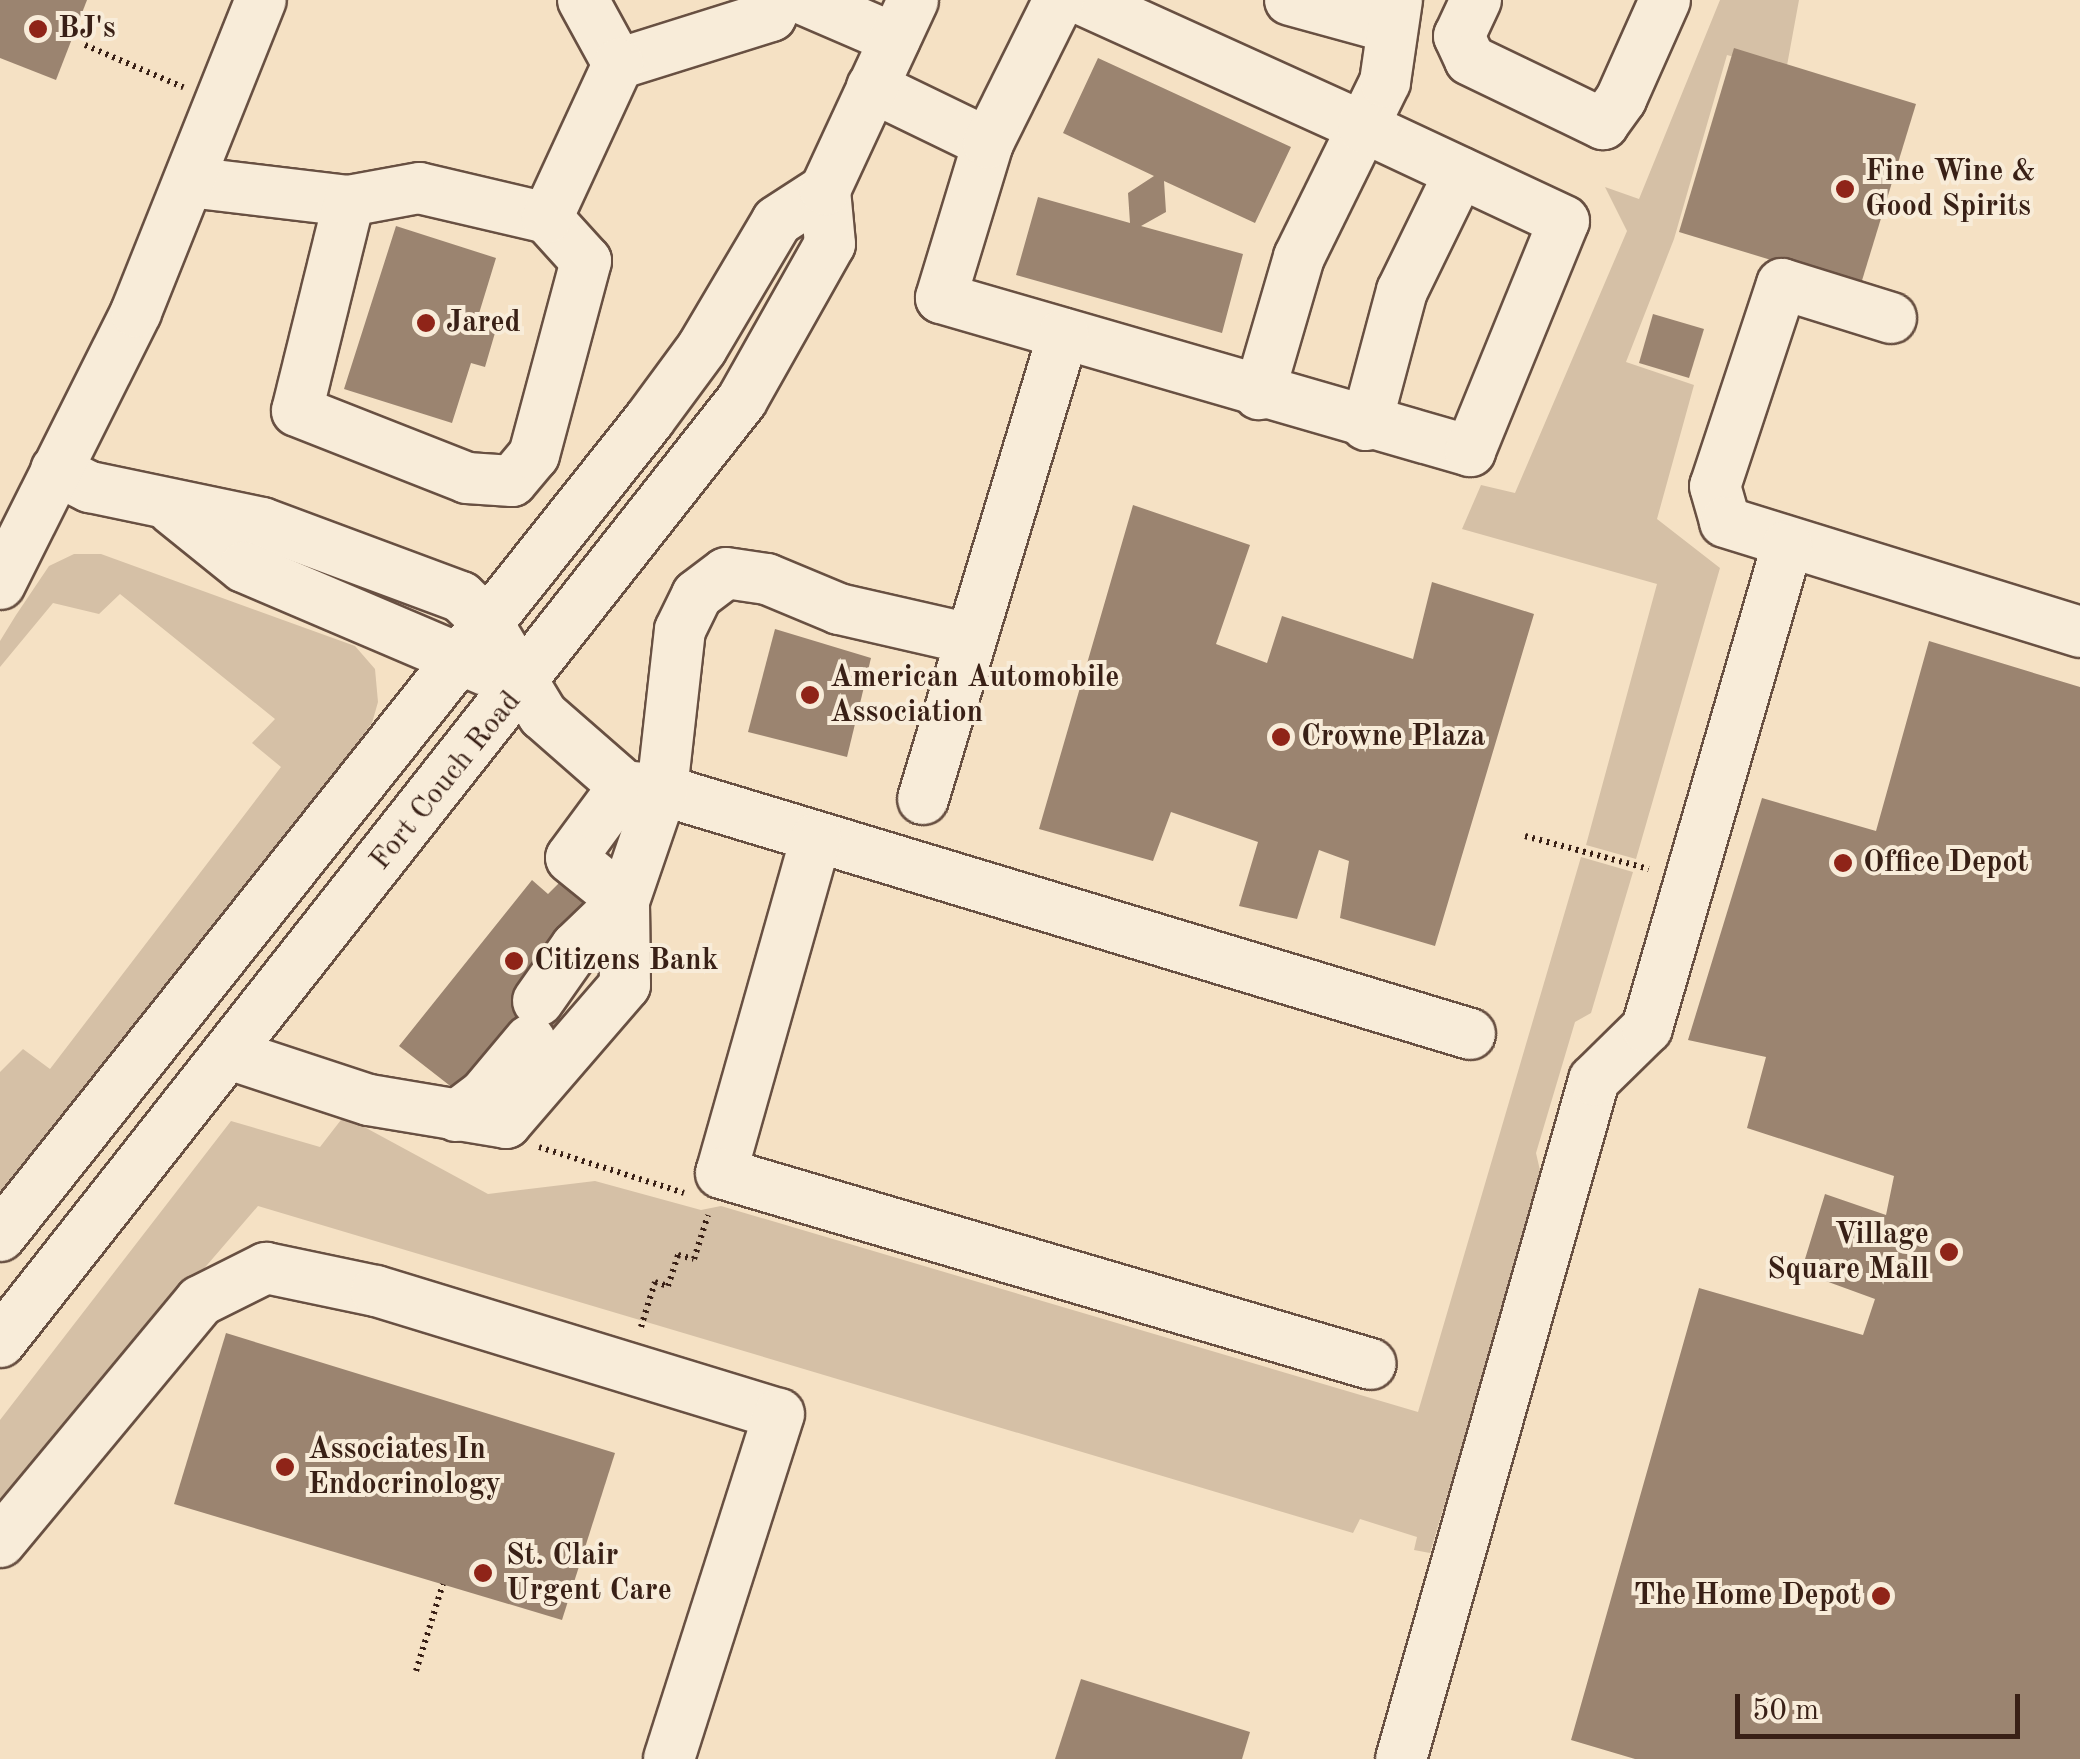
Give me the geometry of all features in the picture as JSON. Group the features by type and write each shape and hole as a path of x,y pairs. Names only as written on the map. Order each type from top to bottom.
{"street":[{"path":"0,584 136,312 261,0"},
{"path":"584,0 618,64"},
{"path":"547,218 618,64 770,16 778,0"},
{"path":"805,0 904,19"},
{"path":"1059,0 988,143 940,298 1258,394 1470,451 1564,222 1083,0"},
{"path":"1290,0 1467,18 1470,60 1602,124 1622,98 1665,0"},
{"path":"1258,394 1298,257 1385,82 1394,10"},
{"name":"Fort Couch Road","path":"0,1342 694,468 779,342 830,244 825,190 904,19"},
{"path":"872,87 988,143"},
{"path":"1366,425 1402,291 1460,172"},
{"path":"189,182 349,202 419,188 547,218 586,261 534,455 512,481 466,478 297,411 349,202"},
{"path":"0,1236 649,420 702,348 777,220 825,190"},
{"path":"1891,318 1782,284 1715,486 1724,522 1787,546 2080,632"},
{"path":"922,800 1063,334"},
{"path":"56,470 90,486 167,506 262,523 461,598 472,639 522,687 543,715 643,788 1470,1034"},
{"path":"1401,1759 1594,1080 1647,1028 1787,546"},
{"path":"229,1054 369,1100 506,1123 626,985 623,916 643,788 680,630 697,596 726,573 768,579 839,610 970,638"},
{"path":"623,916 571,858 643,788"},
{"path":"816,838 716,1187 1372,1364"},
{"path":"456,1116 535,1021 576,947 623,916"},
{"path":"0,1542 200,1301 266,1268 376,1291 629,1367 779,1414 683,1755"}],"path":[{"path":"86,45 220,103"},
{"path":"1525,836 1635,866"},
{"path":"576,1162 716,1187 694,1260 678,1255 668,1286 655,1282 629,1367"},
{"path":"416,1671 442,1584"}],"shaded area":[{"path":"1720,0 1799,0 1786,71 1727,55 1674,239 1626,362 1694,385 1657,519 1720,568 1636,859 1586,845 1657,584 1462,529 1481,485 1515,493 1627,231 1605,187 1639,199"},
{"path":"74,554 101,554 355,646 375,669 378,702 372,723 270,859 0,1199 0,1072 23,1049 50,1069 281,767 252,743 275,719 120,594 99,614 53,603 0,667 0,641 16,615 49,566"},
{"path":"1581,857 1633,872 1591,1013 1575,1022 1536,1153 1542,1179 1430,1553 1414,1550 1417,1537 1360,1519 1353,1533 258,1206 0,1505 0,1420 231,1121 320,1147 344,1116 488,1194 595,1181 701,1210 721,1206 1418,1412"}],"building":[{"name":"BJ's","path":"0,0 87,0 56,80 0,58"},
{"path":"1734,48 1916,104 1860,287 1679,232"},
{"path":"1098,58 1291,147 1255,223 1164,181 1166,212 1141,226 1243,254 1222,333 1016,275 1038,197 1130,223 1128,193 1154,176 1063,133"},
{"name":"Jared","path":"396,226 496,258 477,320 497,326 485,367 471,363 452,423 344,389"},
{"path":"1653,314 1704,329 1689,378 1639,363"},
{"name":"Crowne Plaza","path":"1133,505 1250,545 1216,644 1267,663 1282,616 1413,659 1432,582 1534,614 1435,946 1340,918 1349,861 1319,850 1297,919 1239,906 1258,842 1171,812 1153,861 1039,829"},
{"name":"American Automobile Association","path":"775,629 871,658 847,757 748,732"},
{"path":"1929,641 2080,687 2080,1759 1635,1759 1571,1740 1699,1288 1863,1335 1875,1299 1801,1272 1825,1194 1886,1215 1894,1176 1747,1128 1766,1057 1688,1040 1762,798 1876,831"},
{"name":"Citizens Bank","path":"532,880 548,894 560,882 588,904 538,1001 576,1030 458,1092 399,1046"},
{"path":"226,1333 615,1453 562,1620 174,1504"},
{"path":"1081,1679 1250,1732 1242,1759 1055,1759"}],"place":[{"name":"BJ's","path":"38,29"},
{"name":"Fine Wine & Good Spirits","path":"1845,189"},
{"name":"Jared","path":"426,323"},
{"name":"American Automobile Association","path":"810,695"},
{"name":"Crowne Plaza","path":"1281,737"},
{"name":"Office Depot","path":"1843,863"},
{"name":"Citizens Bank","path":"514,961"},
{"name":"Village Square Mall","path":"1949,1252"},
{"name":"Associates In Endocrinology","path":"285,1467"},
{"name":"St. Clair Urgent Care","path":"483,1573"},
{"name":"The Home Depot","path":"1881,1596"}]}
